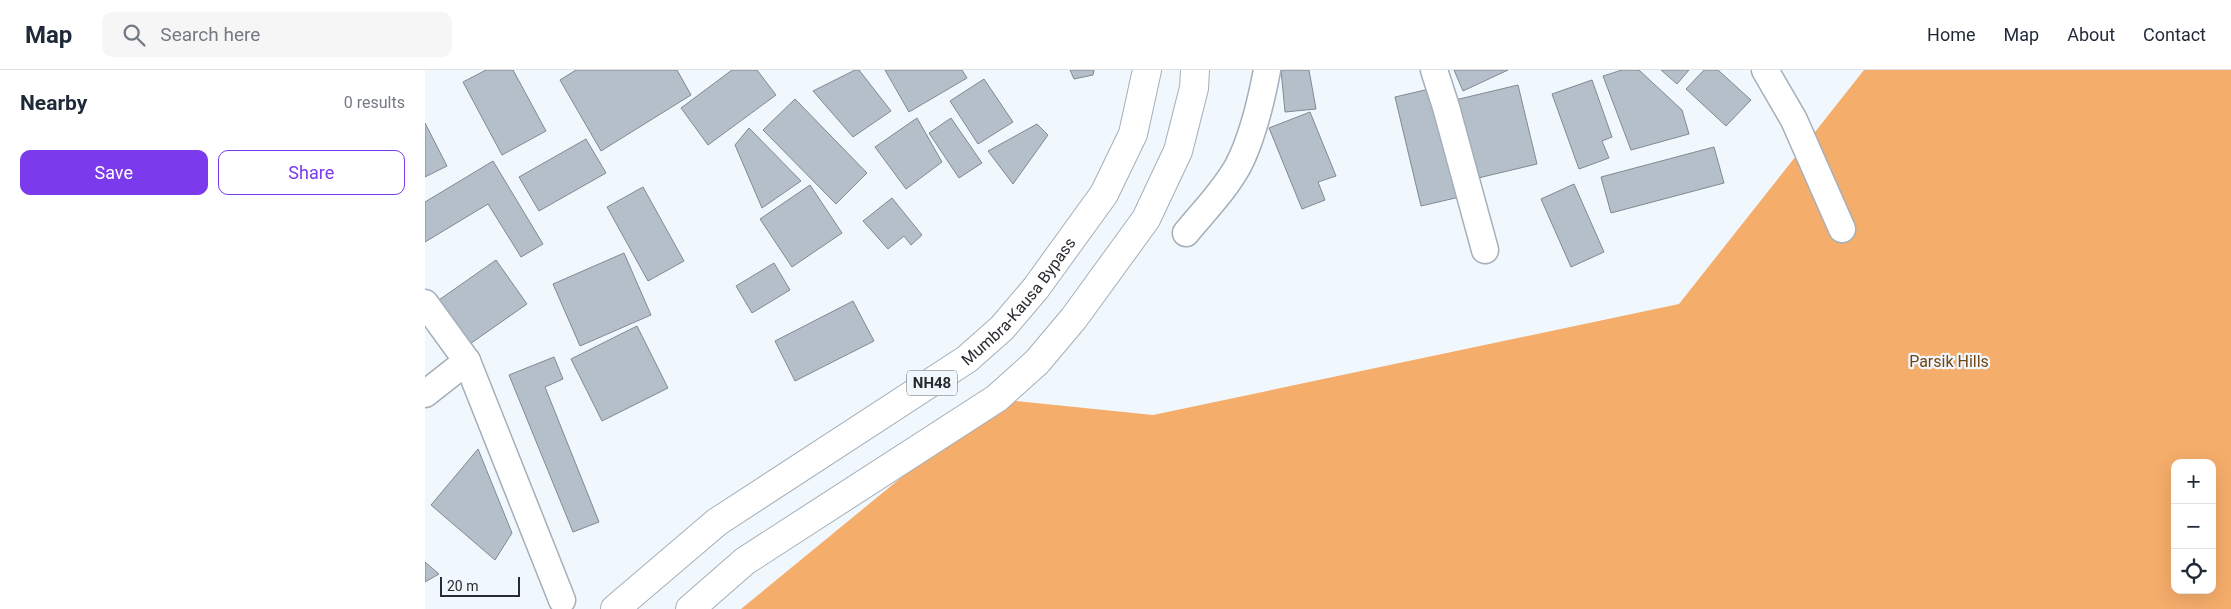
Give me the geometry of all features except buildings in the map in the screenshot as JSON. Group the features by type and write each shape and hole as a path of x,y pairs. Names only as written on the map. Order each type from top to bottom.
{"highway":[{"name":"Mumbra-Kausa Bypass","path":"615,609 717,522 967,359 1002,328 1036,288 1104,194 1133,134 1147,70"},
{"name":"NH48","path":"690,609 745,561 997,398 1037,362 1074,318 1146,219 1178,151 1194,88 1195,70"}],"street":[{"path":"1186,233 1219,194 1238,165 1250,137 1267,70"},
{"path":"1434,70 1446,106 1485,250"},
{"path":"1765,70 1794,120 1842,229"},
{"path":"425,303 467,361 562,600"},
{"path":"425,394 467,361"}],"green space":[{"name":"Parsik Hills","path":"1864,70 2231,70 2231,609 741,609 997,399 1153,415 1679,304"}]}
